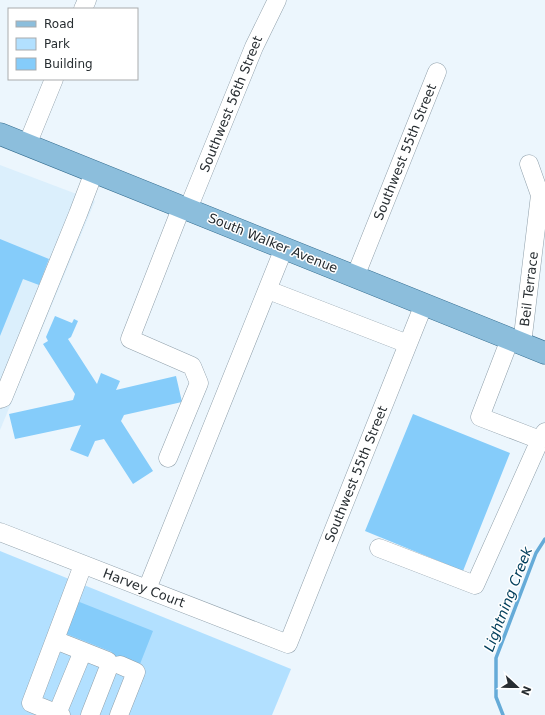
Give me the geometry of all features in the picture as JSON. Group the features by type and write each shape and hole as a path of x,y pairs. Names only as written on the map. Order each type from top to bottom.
{"main road":[{"name":"South Walker Avenue","path":"0,134 545,354"}],"street":[{"name":"Southwest 56th Street","path":"168,458 199,383 192,366 130,339 254,47 277,0"},
{"name":"Southwest 55th Street","path":"355,277 437,72"},
{"path":"27,145 54,80"},
{"name":"Beil Terrace","path":"529,164 540,195 516,342 480,417 542,436"},
{"path":"0,399 3,398 94,172"},
{"path":"148,589 284,248"},
{"path":"268,290 408,344"},
{"name":"Southwest 55th Street","path":"288,644 424,304"},
{"path":"379,548 475,585 542,436"},
{"name":"Harvey Court","path":"0,532 288,644"},
{"path":"83,651 59,714 31,703 84,565"},
{"path":"55,640 112,665 136,672 119,715"},
{"path":"90,715 112,665"}],"shaded area":[{"path":"0,165 95,201 0,430"}],"green space":[{"path":"0,551 291,669 272,715 0,715"}],"building":[{"path":"0,239 49,259 39,285 23,279 0,336"},
{"path":"55,316 72,323 74,319 78,321 71,337 68,339 97,384 101,373 120,381 116,390 176,376 182,402 124,415 121,421 153,471 133,484 104,439 95,441 88,457 70,450 81,425 15,439 9,414 73,400 75,394 43,344 48,341 46,337"},
{"path":"413,414 510,453 463,571 365,531"},
{"path":"77,601 153,631 140,664 124,657 105,668 112,652 64,633"}],"waterway":[{"name":"Lightning Creek","path":"503,715 496,697 496,658 536,553 545,539"}]}
